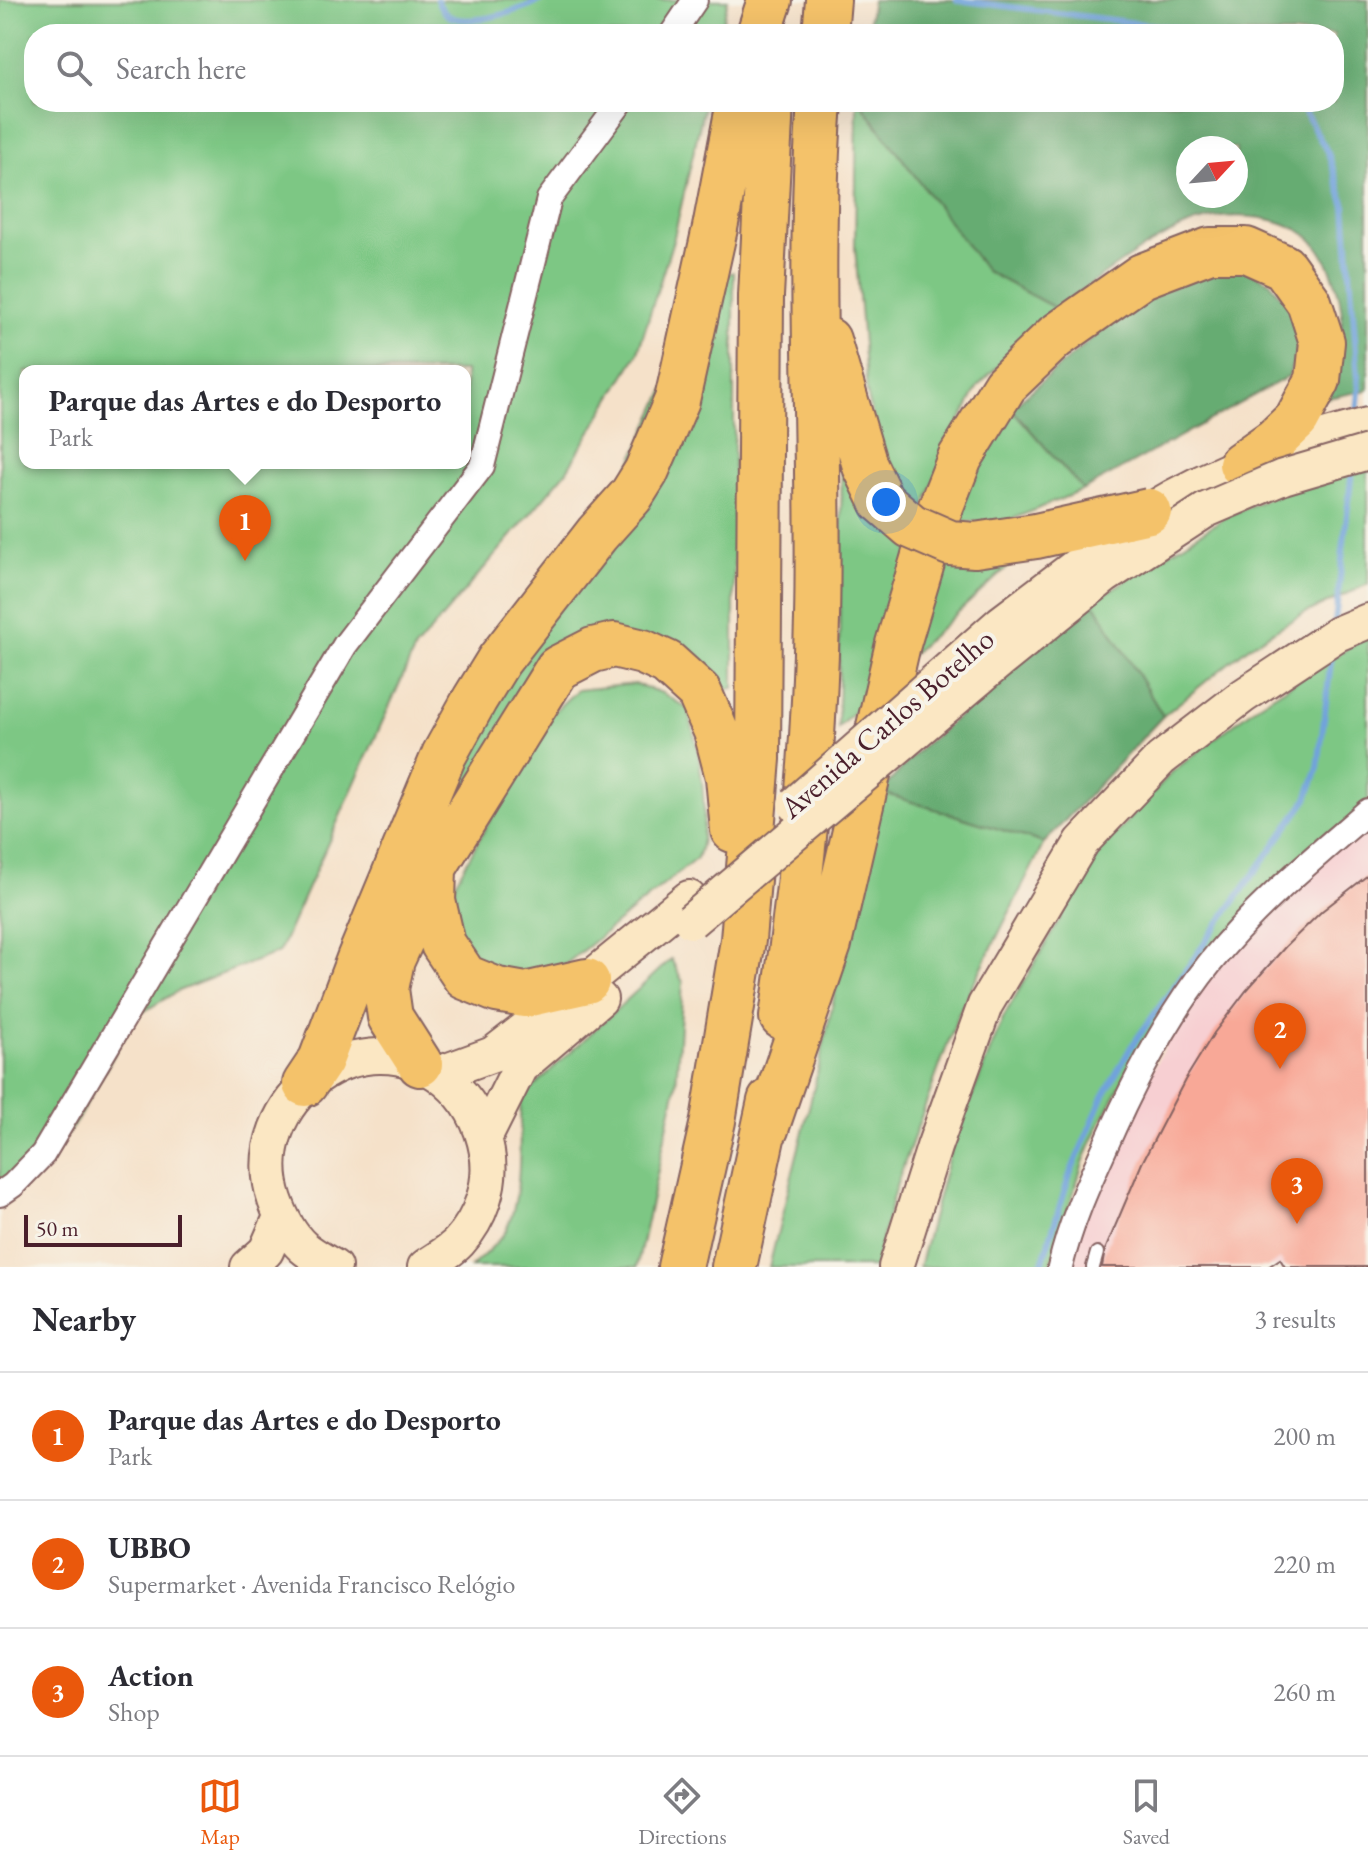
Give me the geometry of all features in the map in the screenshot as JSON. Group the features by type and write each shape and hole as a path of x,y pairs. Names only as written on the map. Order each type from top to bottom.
{"highway":[{"path":"762,24 770,0"},
{"path":"776,24 777,0"},
{"path":"826,24 828,0"},
{"path":"305,1084 321,1060 359,959 444,755 475,699 499,660 597,534 631,496 646,472 677,400 737,112"},
{"path":"680,1267 713,1121 743,940 758,759 761,296 770,112"},
{"path":"734,1267 766,1129 800,897 812,749 817,616 813,287 819,112"},
{"path":"766,1129 829,944 898,644 932,529 960,458 1005,385 1055,337 1142,276 1210,250 1246,250 1284,267 1309,302 1322,342 1318,380 1297,419 1275,440 1241,464"},
{"path":"813,287 865,466 882,501 911,526 950,543 975,545 1036,536 1149,511"},
{"path":"429,1069 390,1017 386,989 392,960 435,866 558,668 593,650 614,645 643,652 667,663 699,692 716,731 728,777 743,940"},
{"path":"435,866 433,901 443,944 465,977 497,990 525,995 587,981"}],"main road":[{"name":"Avenida Carlos Botelho","path":"485,1137 520,1067 1001,623 1149,511 1204,480 1241,464 1368,425"},
{"name":"Avenida Carlos Botelho","path":"429,1069 493,1054 587,981 690,909 1105,576 1206,510 1283,477 1368,452"},
{"path":"900,1252 985,1005 1082,842 1161,759 1243,696 1337,634 1368,621"},
{"path":"334,1267 303,1247 281,1217 270,1184 269,1157 273,1136 284,1109 305,1084 327,1069 366,1057 395,1057 429,1069 458,1091 477,1118 485,1137 489,1161 486,1194 474,1222 457,1244 425,1267"},
{"path":"248,1267 266,1251 281,1217"}],"street":[{"path":"679,24 695,0"},
{"path":"0,1194 43,1154 345,645 482,466 549,199 614,112"},
{"path":"1060,1267 1071,1224 1119,1115 1157,1039 1210,962 1285,884 1368,811"}],"lane":[{"path":"1093,1267 1097,1253"}],"shaded area":[{"path":"1368,811 1368,1267 1060,1267 1071,1224 1210,962"}],"green space":[{"path":"0,0 728,0 722,24 24,24 24,112 703,112 674,237 637,355 566,472 415,649 279,952 178,991 135,1017 76,1122 44,1167 0,1204"},
{"path":"872,0 1368,0 1368,390 1323,399 1342,321 1336,286 1327,261 1313,241 1292,227 1263,218 1231,216 1186,226 1136,253 1057,309 986,271 867,112 1344,112 1344,24 868,24"},
{"path":"857,112 867,112 986,271 1057,309 978,386 949,443 923,510 908,496 882,455 867,393 855,247"},
{"path":"1235,264 1269,281 1289,306 1300,338 1289,376 1083,490 1011,408 1138,299"},
{"path":"734,272 734,688 722,690 700,669 599,631 393,900 528,641 578,577 717,277"},
{"path":"1011,408 1083,490 1005,522 961,521 957,505"},
{"path":"842,459 909,551 880,685 838,728"},
{"path":"1368,467 1368,584 1299,616 1251,645 1163,716 1093,601 1231,514 1315,479"},
{"path":"934,554 1020,556 911,655"},
{"path":"1093,601 1163,716 1044,843 880,792 920,749"},
{"path":"1368,636 1368,802 1136,1055 1084,1160 1050,1267 919,1267 950,1152 1004,1016 1099,852 1172,772 1258,705"},
{"path":"635,684 662,693 688,709 700,764 704,805 697,858 556,972 507,976 484,967 448,919 456,881 547,718 577,690"},
{"path":"880,792 1044,843 959,1013 894,1192 875,1267 769,1267 815,1083"},
{"path":"671,959 683,982 676,1086 637,1267 471,1267 499,1240 512,1216 518,1183 521,1098"}],"building":[{"path":"1368,875 1368,1267 1285,1267 1280,1259 1268,1267 1102,1267 1105,1250 1142,1163 1185,1080 1214,1033 1286,946 1322,911"}],"waterway":[{"path":"437,0 448,15 463,20 498,15 541,0"},
{"path":"957,0 1144,24"},
{"path":"1305,112 1328,153 1345,206 1359,391 1357,415"},
{"path":"1335,622 1352,470"},
{"path":"1041,1267 1070,1174 1103,1097 1131,1047 1307,799 1318,768 1332,653"}],"place":[{"name":"Parque das Artes e do Desporto","path":"245,561"},
{"name":"UBBO","path":"1280,1069"},
{"name":"Action","path":"1297,1224"}]}
